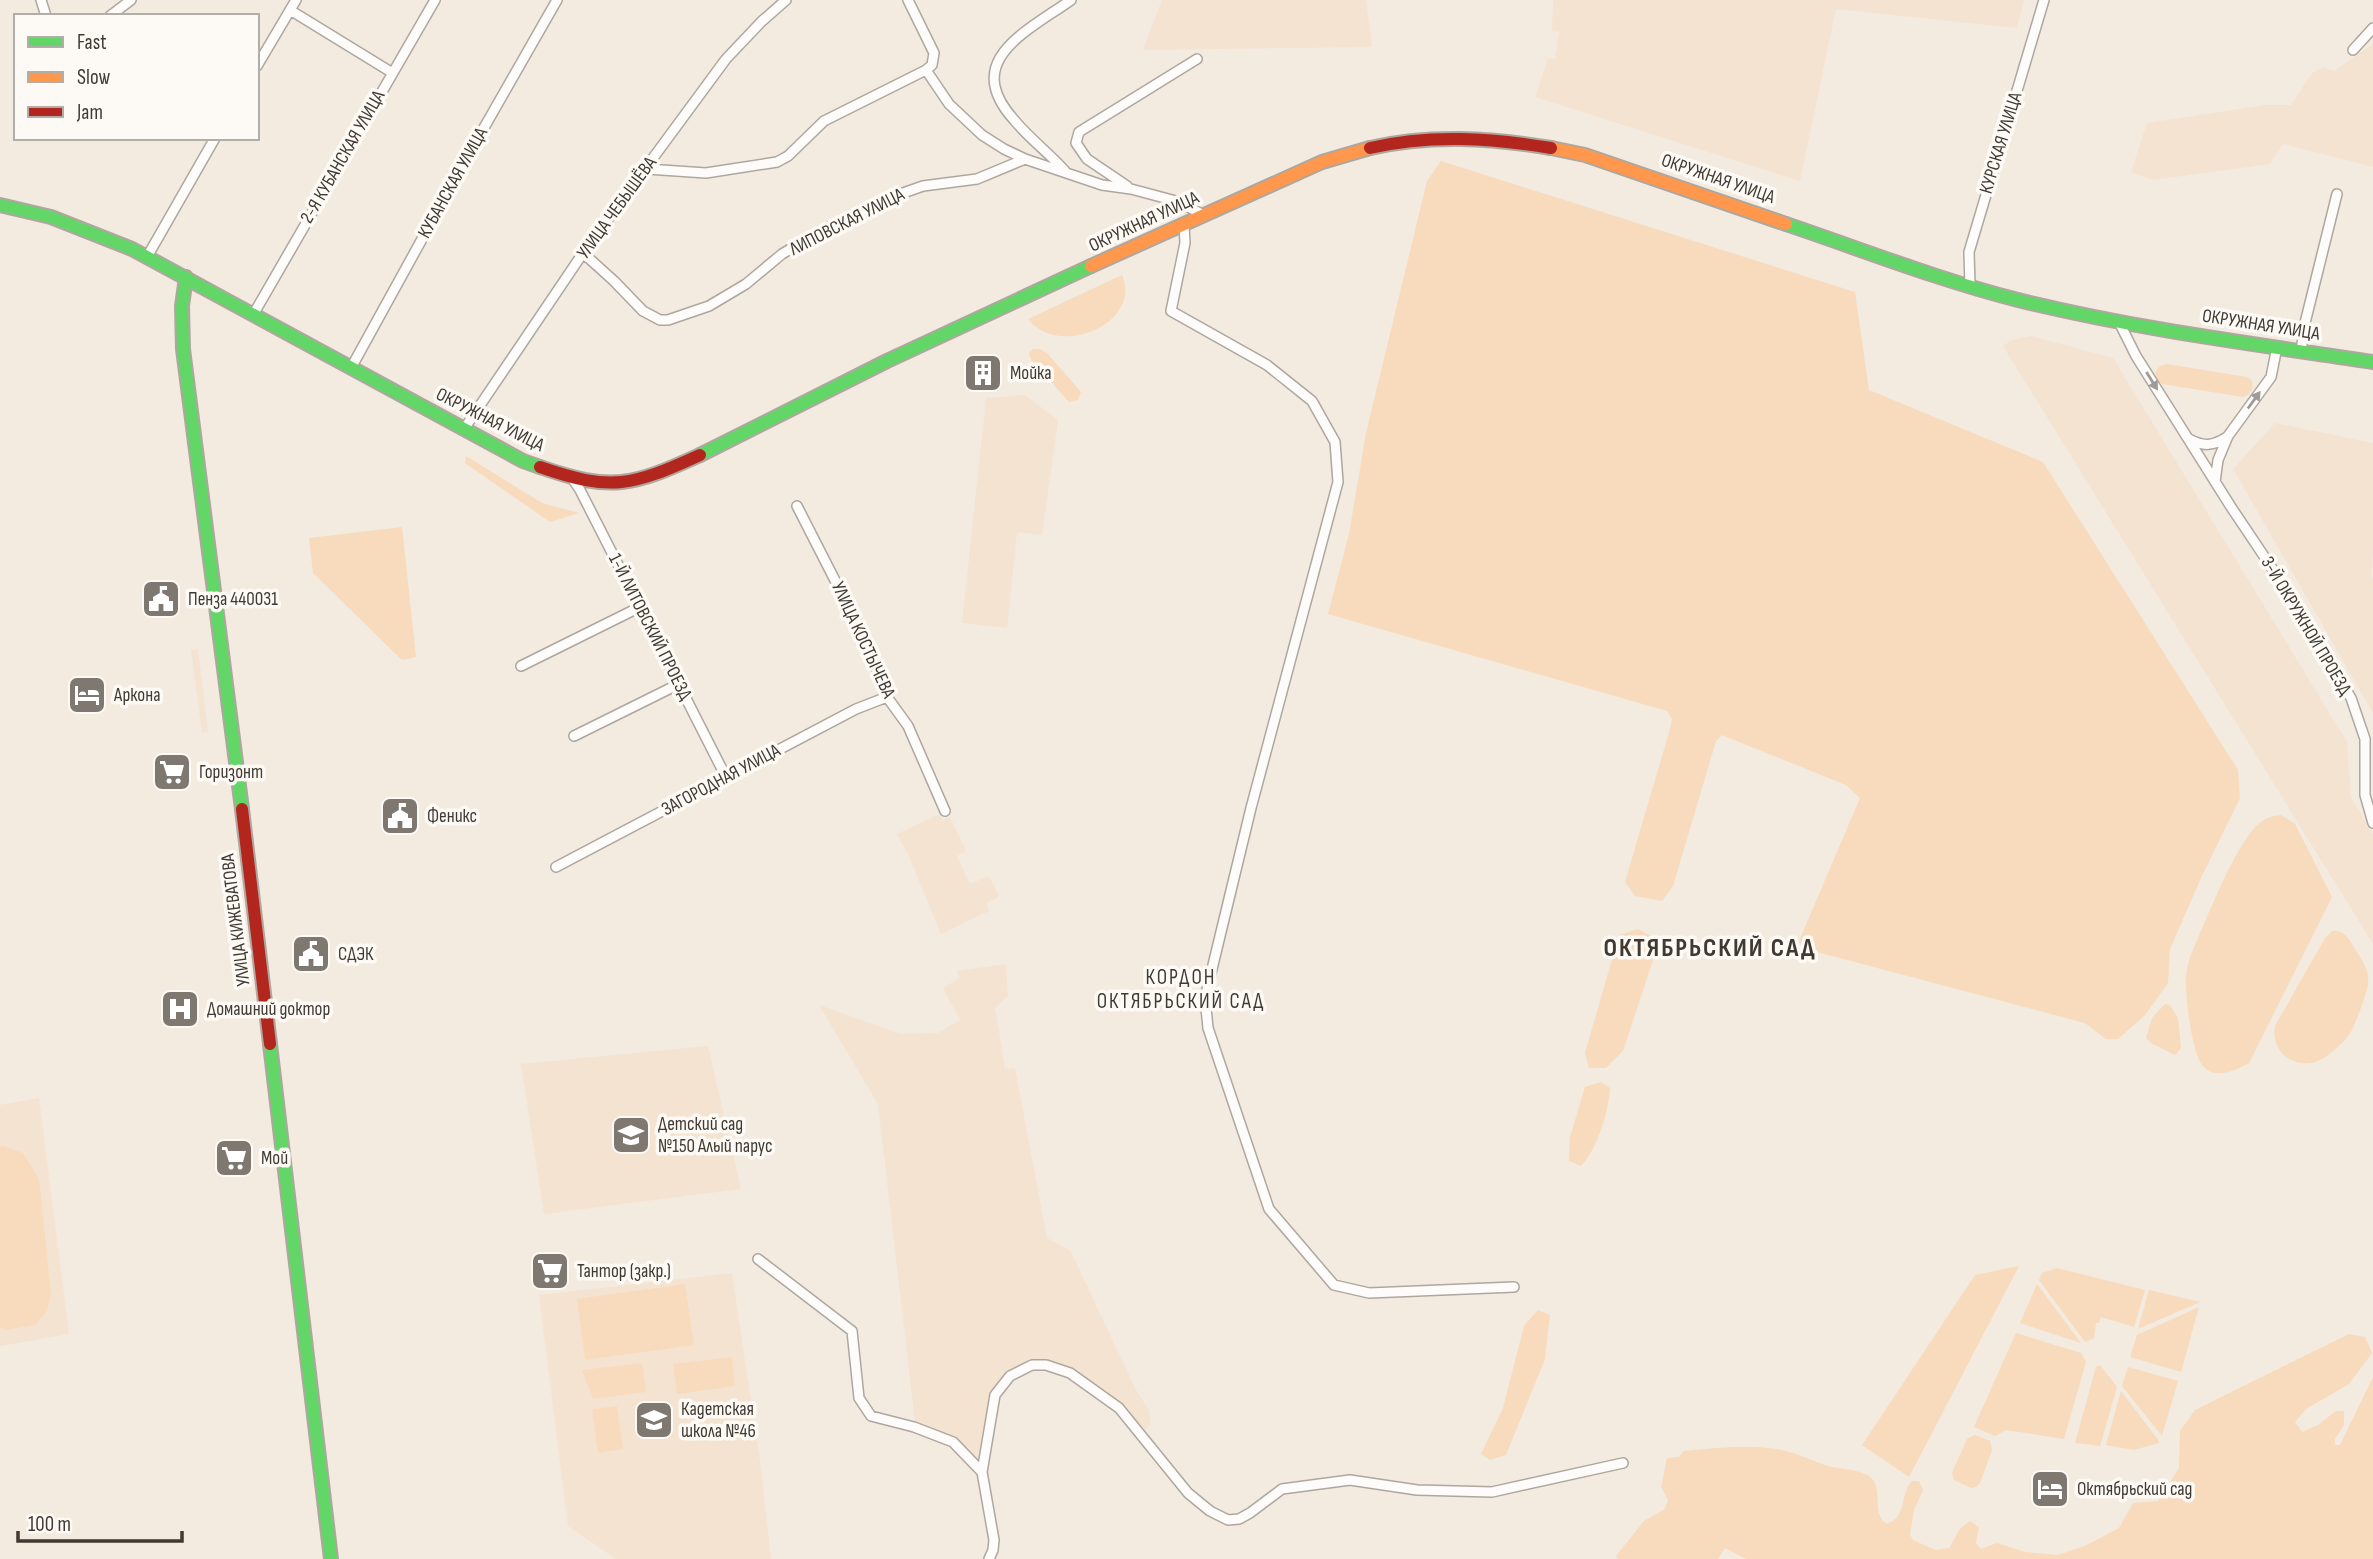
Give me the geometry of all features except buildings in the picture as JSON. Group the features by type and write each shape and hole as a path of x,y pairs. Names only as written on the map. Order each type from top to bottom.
{"main road":[{"name":"ОКРУЖНАЯ УЛИЦА","path":"0,205 82,226 147,257 523,461 572,478 613,484 652,477 712,450 961,326 1322,162 1380,146 1433,139 1500,140 1597,159 1970,286 2119,321 2373,362"},
{"name":"УЛИЦА КИЖЕВАТОВА","path":"186,277 180,299 188,397 251,878 293,1255 331,1559"}],"street":[{"path":"113,14 131,0"},
{"path":"259,63 296,0"},
{"name":"2-Я КУБАНСКАЯ УЛИЦА","path":"253,315 435,0"},
{"name":"КУБАНСКАЯ УЛИЦА","path":"351,368 465,161 558,0"},
{"name":"УЛИЦА ЧЕБЫШЁВА","path":"464,429 583,253 726,59 786,0"},
{"path":"647,169 706,173 777,162 788,156 824,121 926,70 932,65 934,53 908,0"},
{"path":"1066,172 1013,120 994,88 993,74 996,63 1011,44 1071,0"},
{"name":"КУРСКАЯ УЛИЦА","path":"1970,286 1969,252 2044,0"},
{"path":"290,10 391,72"},
{"path":"2353,50 2373,28"},
{"path":"1131,189 1087,159 1079,150 1076,138 1084,127 1197,60"},
{"path":"926,70 950,104 982,135 1025,159 1102,185 1131,189 1176,201 1204,215"},
{"path":"147,257 214,140"},
{"name":"ЛИПОВСКАЯ УЛИЦА","path":"583,253 643,312 660,320 668,320 709,306 746,284 782,254 819,232 889,198 923,186 977,178 1025,159"},
{"path":"2301,351 2305,323 2337,194"},
{"path":"1184,225 1185,243 1171,311 1268,365 1312,401 1335,442 1338,482 1251,808 1205,998 1208,1028 1269,1209 1334,1285 1369,1293 1514,1287"},
{"name":"3-Й ОКРУЖНОЙ ПРОЕЗД","path":"2119,321 2136,356 2215,482 2283,583 2351,698 2365,739 2365,795 2373,823"},
{"path":"2215,482 2218,460 2228,436 2271,377 2277,347"},
{"path":"2187,438 2200,445 2215,445 2228,436"},
{"name":"1-Й ЛИТОВСКИЙ ПРОЕЗД","path":"572,478 726,777"},
{"name":"УЛИЦА КОСТЫЧЕВА","path":"797,506 868,645 887,697 908,726 945,811"},
{"path":"521,666 640,607"},
{"path":"574,736 679,684"},
{"name":"ЗАГОРОДНАЯ УЛИЦА","path":"556,867 856,709 887,697"},
{"path":"2363,767 2373,760"},
{"path":"758,1259 852,1331 859,1398 871,1416 914,1427 953,1442 982,1472"},
{"path":"989,1559 994,1540 982,1472 995,1395 1010,1376 1032,1365 1046,1365 1070,1373 1119,1408 1188,1493 1210,1511 1228,1520 1239,1519 1282,1489 1350,1480 1417,1490 1492,1492 1623,1462"}],"shaded area":[{"path":"1162,0 1366,0 1372,47 1143,50"},
{"path":"1553,0 2024,0 2017,28 1836,9 1800,181 1535,97 1548,58 1555,59 1559,32 1552,31"},
{"path":"2373,44 2373,167 2283,144 2270,164 2153,180 2131,172 2147,123 2266,105 2291,105 2312,73 2323,67 2334,71"},
{"path":"1441,161 1855,292 1869,390 2043,462 2238,770 2240,798 2170,949 2168,983 2145,1015 2118,1039 2106,1039 2085,1023 1802,948 1799,941 1860,798 1846,785 1722,735 1716,741 1673,886 1662,901 1635,896 1625,882 1670,729 1672,719 1667,711 1328,614 1349,534 1366,433 1427,181"},
{"path":"1122,275 1125,292 1121,308 1110,321 1094,330 1059,336 1042,331 1028,319"},
{"path":"2031,336 2113,358 2347,742 2351,797 2373,834 2373,944 2003,346 2012,340"},
{"path":"1033,349 1047,353 1081,392 1078,400 1069,402 1030,358 1029,353"},
{"path":"2167,364 2247,377 2252,381 2253,388 2243,397 2162,384 2155,372 2160,366"},
{"path":"1025,395 1058,420 1042,535 1017,532 1007,628 962,623 986,398"},
{"path":"2275,423 2373,443 2373,713 2233,469"},
{"path":"466,456 542,503 579,513 550,522 465,463"},
{"path":"402,527 416,657 402,660 313,573 309,538"},
{"path":"198,649 208,732 202,733 191,650"},
{"path":"940,814 943,820 950,817 966,851 957,856 970,884 989,876 999,897 986,903 989,911 941,934 897,834"},
{"path":"2281,815 2295,824 2332,897 2249,1063 2226,1072 2215,1073 2204,1067 2200,1061 2193,1040 2186,991 2188,963 2221,885 2241,846 2261,822"},
{"path":"1638,929 1656,939 1658,945 1623,1051 1606,1068 1589,1068 1585,1053 1619,935"},
{"path":"2332,931 2345,934 2363,961 2368,973 2367,990 2354,1025 2346,1039 2333,1051 2315,1062 2291,1060 2284,1056 2276,1043 2275,1026 2325,938"},
{"path":"1006,964 1008,996 995,1008 1005,1069 1015,1068 1047,1238 1070,1250 1136,1390 1149,1410 1150,1424 1145,1430 1121,1404 1074,1370 1047,1361 1029,1361 1008,1372 991,1393 977,1461 956,1439 915,1422 878,1104 819,1005 901,1034 938,1033 960,1020 943,988 960,978 957,971"},
{"path":"2165,1004 2170,1005 2178,1018 2181,1048 2175,1055 2146,1038 2152,1018"},
{"name":"Детский сад №150 Алый парус","path":"708,1046 741,1189 544,1214 521,1064"},
{"path":"1601,1082 1610,1088 1607,1107 1597,1140 1581,1166 1569,1161 1570,1137 1585,1087"},
{"path":"39,1098 69,1334 0,1346 0,1105"},
{"path":"0,1147 23,1153 39,1179 51,1294 47,1311 35,1325 5,1330 0,1327"},
{"path":"2019,1266 1909,1477 1862,1445 1975,1275"},
{"path":"2057,1268 2145,1290 2134,1327 2101,1317 2099,1323 2096,1323 2094,1338 2085,1342 2039,1280 2042,1273"},
{"name":"Кадетская школа №46","path":"732,1273 760,1461 771,1559 616,1559 568,1526 539,1295"},
{"path":"685,1284 694,1345 585,1360 577,1299"},
{"path":"2037,1284 2081,1343 2020,1323"},
{"path":"2149,1290 2200,1302 2138,1329"},
{"path":"2199,1307 2181,1372 2130,1357 2137,1335"},
{"path":"1538,1310 1550,1315 1545,1359 1506,1455 1490,1460 1481,1454 1503,1408 1524,1326"},
{"path":"2016,1333 2081,1353 2086,1362 2064,1439 2006,1430 1995,1436 1974,1427"},
{"path":"2349,1334 2365,1337 2372,1353 2349,1384 2306,1409 2295,1422 2302,1432 2318,1425 2336,1411 2344,1411 2344,1425 2335,1439 2335,1445 2340,1445 2373,1377 2373,1559 1746,1559 1725,1548 1718,1559 1618,1559 1616,1556 1644,1521 1665,1509 1668,1500 1661,1487 1667,1458 1679,1457 1684,1451 1741,1447 1783,1450 1825,1465 1869,1476 1876,1487 1879,1514 1887,1524 1901,1511 1912,1481 1919,1481 1923,1490 1914,1510 1910,1535 1913,1540 1935,1550 1949,1548 1960,1529 1970,1521 1979,1527 1976,1543 1981,1549 1997,1543 2025,1552 2058,1555 2085,1546 2119,1528 2133,1503 2158,1501 2179,1468 2180,1431 2195,1410"},
{"path":"732,1357 735,1386 677,1394 673,1364"},
{"path":"642,1363 646,1392 593,1399 582,1370"},
{"path":"2100,1365 2117,1387 2100,1446 2075,1443 2096,1367"},
{"path":"2128,1367 2178,1381 2162,1436 2122,1386"},
{"path":"2121,1391 2159,1443 2134,1450 2106,1445"},
{"path":"617,1406 623,1449 598,1453 592,1409"},
{"path":"1975,1435 1990,1441 1992,1450 1980,1483 1971,1488 1954,1480 1952,1473 1967,1439"}],"traffic: fast":[{"path":"0,205 51,217 132,249 523,461 540,467"},
{"path":"1786,224 1930,274 2018,300 2150,328 2373,362"},
{"path":"700,455 887,361 1091,266"},
{"path":"186,277 182,306 183,349 242,809"},
{"path":"270,1044 331,1559"}],"traffic: slow":[{"path":"1091,266 1322,162 1370,148"},
{"path":"1551,148 1585,155 1786,224"}],"traffic: jam":[{"path":"1370,148 1438,139 1506,142 1551,148"},
{"path":"540,467 586,480 622,482 656,473 700,455"},
{"path":"242,809 270,1044"}],"place":[{"name":"Мойка","path":"983,373"},
{"name":"Пенза 440031","path":"161,599"},
{"name":"Аркона","path":"87,695"},
{"name":"Горизонт","path":"172,772"},
{"name":"Феникс","path":"400,816"},
{"name":"СДЭК","path":"311,954"},
{"name":"Домашний доктор","path":"180,1009"},
{"name":"Детский сад №150 Алый парус","path":"631,1135"},
{"name":"Мой","path":"234,1158"},
{"name":"Тантор (закр.)","path":"550,1271"},
{"name":"Кадетская школа №46","path":"654,1420"},
{"name":"Октябрьский сад","path":"2050,1489"}],"district":[{"name":"ОКТЯБРЬСКИЙ САД","path":"1710,948"},
{"name":"КОРДОН ОКТЯБРЬСКИЙ САД","path":"1181,989"}]}
